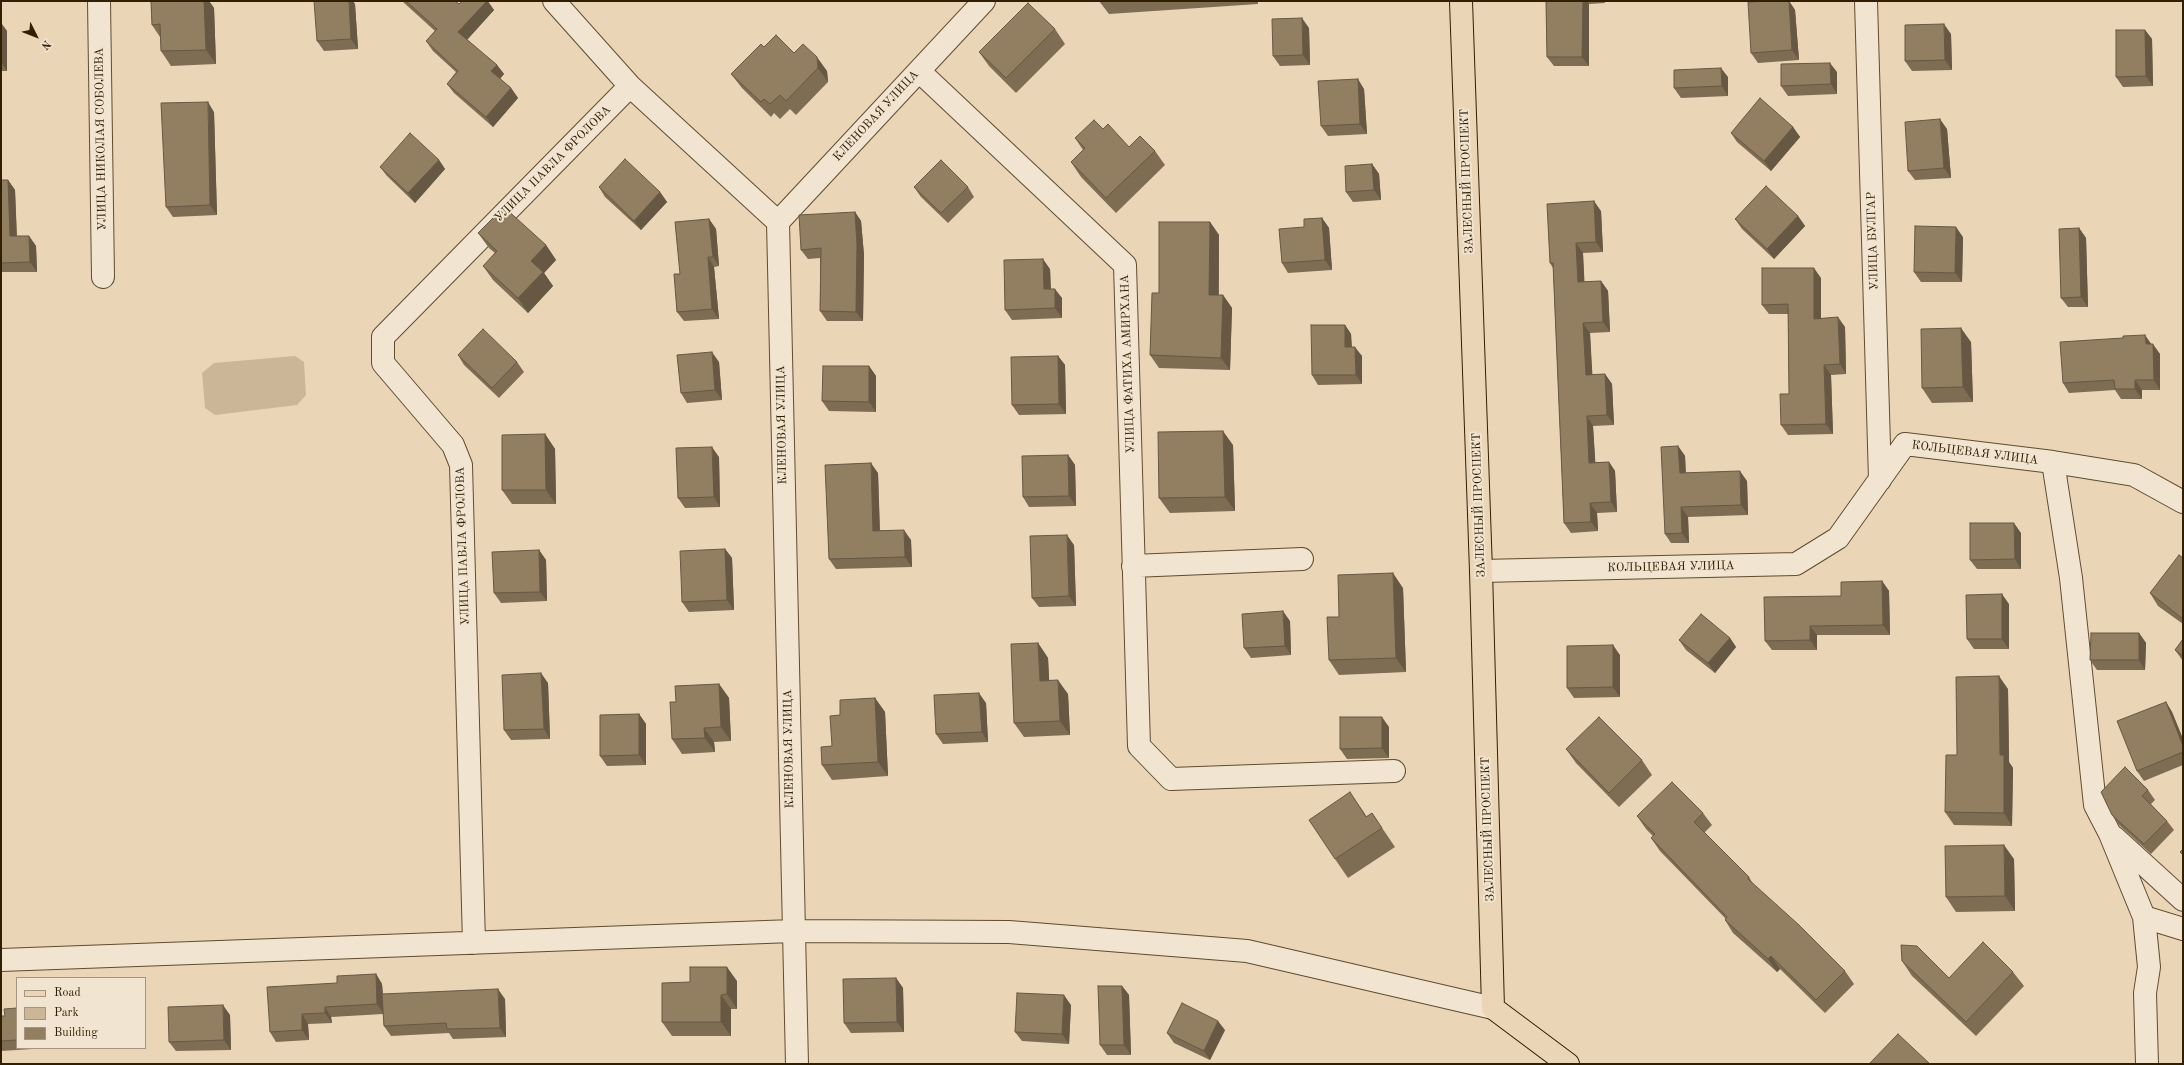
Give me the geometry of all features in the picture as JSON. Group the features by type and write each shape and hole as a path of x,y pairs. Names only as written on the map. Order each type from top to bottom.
{"main road":[{"name":"ЗАЛЕСНЫЙ ПРОСПЕКТ","path":"1460,1 1481,571 1493,1008"},
{"path":"1493,1008 1568,1064"}],"street":[{"name":"УЛИЦА НИКОЛАЯ СОБОЛЕВА","path":"99,1 103,277"},
{"path":"554,1 630,86 778,222"},
{"name":"КЛЕНОВАЯ УЛИЦА","path":"797,1064 778,222 984,1"},
{"name":"УЛИЦА БУЛГАР","path":"1866,1 1880,480"},
{"name":"УЛИЦА ФАТИХА АМИРХАНА","path":"919,71 1125,265 1139,746 1171,779 1394,771"},
{"name":"УЛИЦА ПАВЛА ФРОЛОВА","path":"474,943 461,465 454,445 383,363 383,337 630,86"},
{"name":"КОЛЬЦЕВАЯ УЛИЦА","path":"1481,571 1796,564 1838,538 1905,444 2053,462 2071,578 2095,805 2110,834 2144,917 2149,967 2145,993 2147,1064"},
{"path":"2053,462 2134,475 2183,502"},
{"path":"1133,566 1302,559"},
{"path":"2110,834 2183,900"},
{"path":"2144,917 2183,929"},
{"path":"1,960 120,957 793,931 1009,932 1247,951 1493,1008"}],"green space":[{"path":"295,356 304,362 306,395 297,405 215,415 205,408 202,373 214,363"}],"building":[{"path":"151,1 204,1 206,50 161,51 160,24 152,25"},
{"path":"314,1 349,1 351,39 317,41"},
{"path":"406,1 455,1 459,4 462,1 487,1 458,32 497,65 491,71 511,88 486,117 447,84 458,71 426,41 437,29"},
{"path":"1546,1 1583,1 1582,57 1547,57"},
{"path":"1789,1 1792,50 1751,53 1748,2"},
{"path":"1028,3 1055,29 1006,78 979,52"},
{"path":"1302,18 1303,55 1273,56 1272,19"},
{"path":"1944,24 1945,60 1905,61 1905,25"},
{"path":"2116,30 2145,30 2146,76 2116,77"},
{"path":"776,35 794,53 803,44 817,57 818,68 786,101 780,95 770,104 764,99 761,102 731,74 761,44 764,47"},
{"path":"1830,63 1831,84 1781,86 1781,64"},
{"path":"1721,68 1722,86 1674,88 1674,70"},
{"path":"1358,79 1360,124 1321,126 1318,81"},
{"path":"1760,98 1793,127 1764,161 1731,133"},
{"path":"208,102 210,205 166,207 161,103"},
{"path":"1940,119 1944,168 1908,171 1905,122"},
{"path":"1094,120 1103,129 1108,124 1129,147 1140,136 1155,151 1106,198 1071,162 1085,148 1075,138"},
{"path":"410,133 439,160 408,193 380,167"},
{"path":"625,159 660,192 634,221 599,187"},
{"path":"941,160 968,187 941,213 914,187"},
{"path":"1372,164 1374,190 1346,192 1345,166"},
{"path":"1,180 8,180 10,236 29,236 30,262 1,263"},
{"path":"1766,186 1798,216 1767,249 1735,219"},
{"path":"1594,201 1596,242 1576,243 1578,282 1601,281 1603,322 1583,323 1586,375 1605,374 1607,415 1587,416 1589,463 1609,462 1611,502 1590,503 1591,522 1564,523 1553,263 1550,263 1547,204"},
{"path":"504,207 546,245 531,261 543,272 518,298 483,266 497,251 478,233"},
{"path":"855,212 857,245 856,312 820,311 821,248 801,250 799,215"},
{"path":"1322,218 1325,260 1282,263 1279,229 1304,227 1304,219"},
{"path":"709,219 713,257 708,257 712,309 677,312 674,274 680,274 675,222"},
{"path":"1159,222 1210,222 1209,295 1223,295 1221,358 1150,355 1152,293 1159,293"},
{"path":"1915,226 1956,227 1955,273 1914,272"},
{"path":"2079,228 2081,297 2061,298 2059,229"},
{"path":"1043,259 1044,289 1055,289 1055,308 1005,310 1004,260"},
{"path":"1762,268 1814,268 1814,319 1838,317 1840,364 1824,365 1826,424 1781,425 1780,394 1789,394 1788,304 1762,305"},
{"path":"1311,325 1345,325 1345,347 1355,347 1356,375 1312,375"},
{"path":"1961,328 1963,387 1922,388 1921,329"},
{"path":"483,329 517,362 492,388 458,355"},
{"path":"2145,335 2146,344 2153,344 2154,380 2135,380 2135,389 2115,389 2114,380 2063,383 2060,342"},
{"path":"712,352 715,390 681,393 677,355"},
{"path":"1058,356 1059,404 1012,405 1011,357"},
{"path":"823,366 869,366 869,402 822,401"},
{"path":"1223,431 1225,497 1159,498 1158,432"},
{"path":"545,434 546,490 502,490 502,435"},
{"path":"1678,446 1680,473 1740,471 1741,505 1681,507 1682,533 1665,534 1661,447"},
{"path":"712,447 714,497 678,498 676,448"},
{"path":"1068,455 1069,496 1023,497 1022,456"},
{"path":"871,463 873,531 904,530 905,557 829,559 825,465"},
{"path":"1970,523 2014,523 2015,559 1970,560"},
{"path":"1067,535 1069,596 1032,598 1030,536"},
{"path":"725,549 727,600 682,602 680,551"},
{"path":"539,550 540,592 494,593 492,552"},
{"path":"2179,555 2183,558 2183,619 2150,593"},
{"path":"1393,573 1396,658 1329,660 1327,617 1339,617 1338,575"},
{"path":"1882,581 1883,625 1810,626 1810,640 1765,641 1764,597 1841,596 1841,582"},
{"path":"2002,594 2002,639 1967,639 1966,595"},
{"path":"1283,611 1285,646 1244,648 1242,614"},
{"path":"1701,614 1730,638 1708,663 1679,640"},
{"path":"2091,633 2139,633 2139,660 2090,660"},
{"path":"2183,639 2183,656 2175,650"},
{"path":"1038,643 1040,681 1058,680 1060,721 1014,723 1011,644"},
{"path":"1613,645 1613,687 1567,688 1567,646"},
{"path":"541,673 544,729 504,730 502,675"},
{"path":"1999,676 2000,755 2004,755 2004,813 1945,812 1946,755 1957,755 1956,677"},
{"path":"719,684 721,727 704,728 705,738 672,739 670,702 676,702 675,686"},
{"path":"979,693 982,732 936,734 934,695"},
{"path":"875,698 878,762 822,765 821,747 832,746 830,716 840,715 840,700"},
{"path":"2166,702 2183,746 2183,752 2137,771 2117,721"},
{"path":"639,714 639,755 600,756 600,715"},
{"path":"1340,717 1382,717 1382,748 1340,749"},
{"path":"1599,717 1642,760 1609,793 1566,749"},
{"path":"2125,767 2148,790 2142,796 2167,821 2144,844 2112,815 2101,792"},
{"path":"1672,782 1703,813 1694,822 1749,877 1748,879 1799,925 1845,971 1816,1000 1771,956 1768,959 1725,920 1727,917 1651,838 1655,834 1637,816"},
{"path":"1350,792 1366,817 1372,813 1382,828 1335,859 1309,820"},
{"path":"2004,845 2005,896 1946,897 1945,846"},
{"path":"1983,942 2013,972 1966,1022 1902,961 1901,945 1917,946 1949,978"},
{"path":"690,967 727,967 727,994 721,995 721,1022 662,1022 662,983 690,982"},
{"path":"376,974 377,1004 325,1007 325,1013 302,1014 302,1030 270,1032 267,987 337,983 337,976"},
{"path":"896,978 897,1022 844,1023 843,979"},
{"path":"1098,986 1122,986 1124,1045 1100,1045"},
{"path":"498,989 500,1028 447,1029 446,1023 384,1026 382,994"},
{"path":"1017,993 1064,995 1062,1034 1015,1032"},
{"path":"1182,1003 1218,1021 1204,1051 1167,1033"},
{"path":"223,1005 224,1040 169,1042 168,1007"},
{"path":"16,1008 16,1040 1,1041 1,1016 5,1016 4,1009"},
{"path":"1898,1034 1930,1064 1869,1064"}]}
